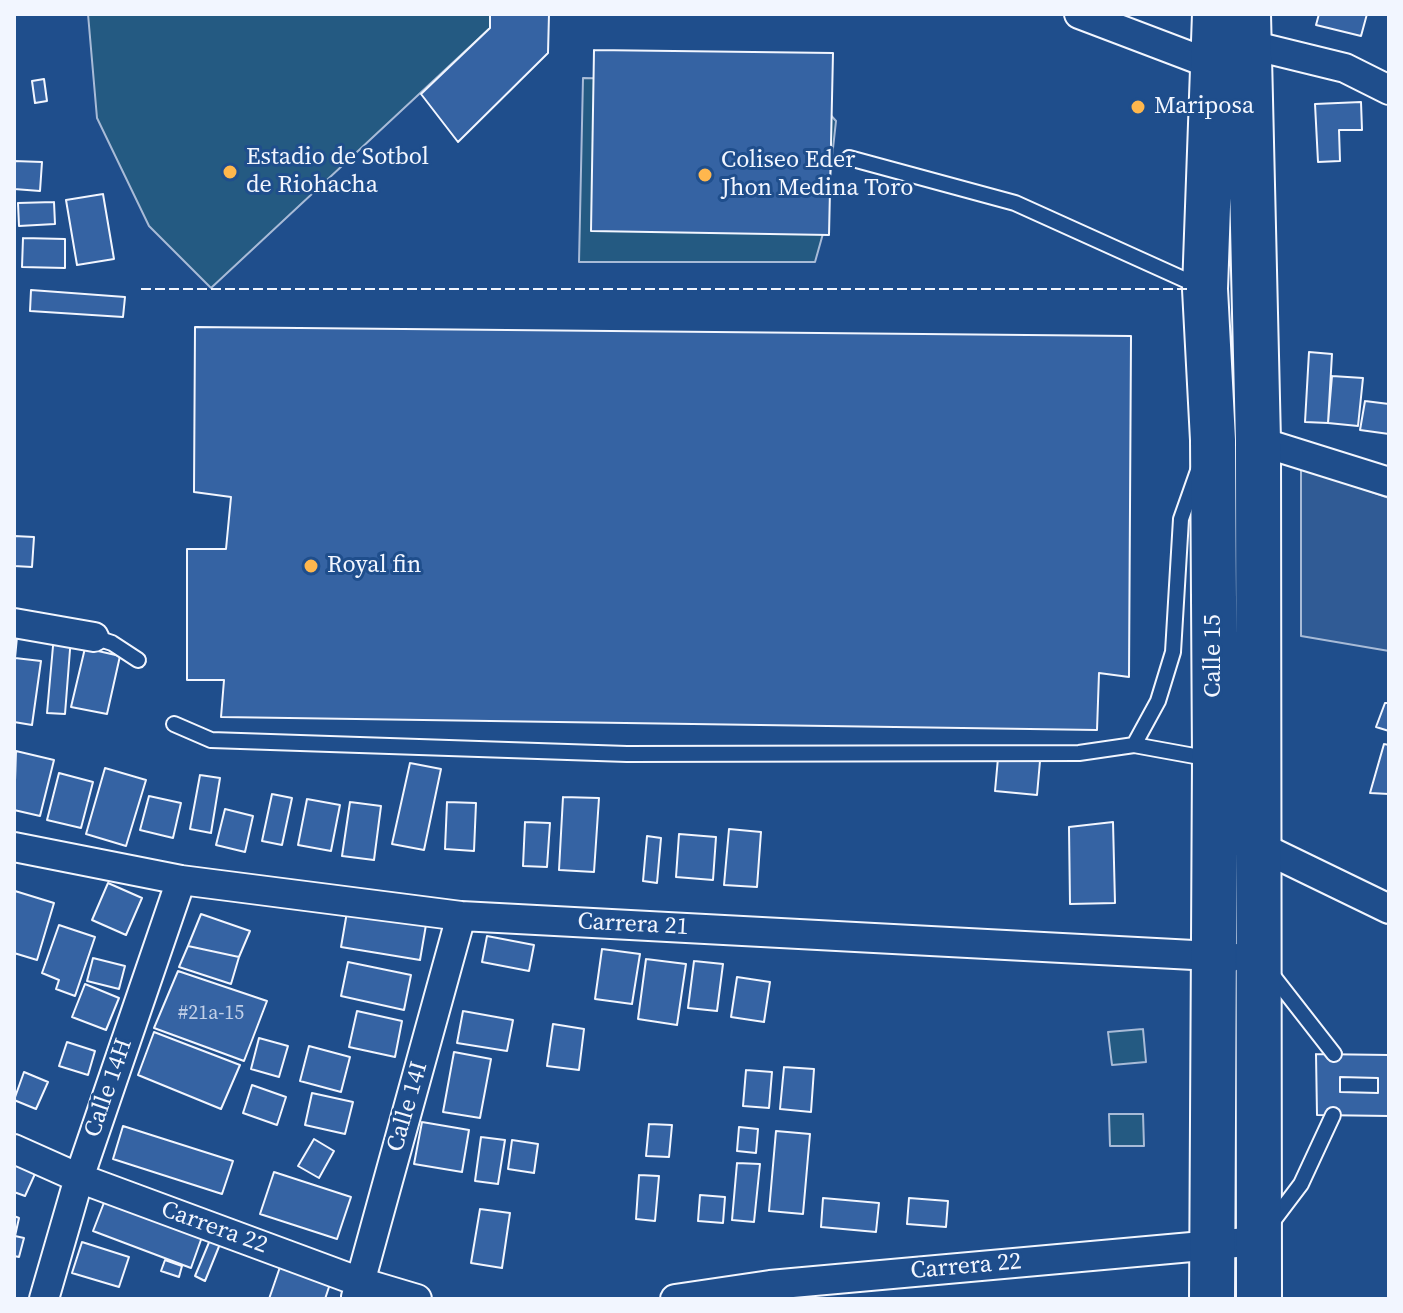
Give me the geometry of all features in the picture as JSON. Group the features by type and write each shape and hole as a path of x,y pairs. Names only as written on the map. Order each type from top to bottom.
{"highway":[{"name":"Calle 15","path":"1212,1299 1212,957 1236,757 1258,441 1237,41 1215,14"},
{"name":"Calle 15","path":"1237,41 1205,289 1236,757 1257,845 1259,1299"}],"street":[{"path":"1079,14 1237,41 1345,68 1389,90"},
{"path":"1258,441 1389,482"},
{"path":"14,623 94,637"},
{"path":"1257,845 1389,909"},
{"name":"Carrera 21","path":"14,847 181,880 461,916 1258,958"},
{"name":"Calle 14H","path":"44,1299 79,1178 181,880"},
{"name":"Calle 14I","path":"357,1290 461,916"},
{"name":"Carrera 22","path":"14,1149 357,1290 417,1299"},
{"name":"Carrera 22","path":"675,1299 768,1292 1212,1243 1258,1241"}],"lane":[{"path":"849,158 1015,203 1205,289"},
{"path":"1134,745 1158,701 1173,652 1181,519 1192,481 1213,440"},
{"path":"94,637 112,643 138,660"},
{"path":"174,724 211,740 627,754 1079,753 1134,745 1236,757"},
{"path":"1258,958 1334,1054"},
{"path":"1258,1241 1301,1184 1333,1115"}],"shaded area":[{"name":"Estadio de Sotbol de Riohacha","path":"88,14 490,14 490,28 211,288 149,226 97,118"},
{"name":"Coliseo Eder Jhon Medina Toro","path":"583,78 802,83 836,121 824,230 815,262 579,262"},
{"path":"1301,467 1389,498 1389,651 1301,636"},
{"path":"1143,1029 1146,1062 1112,1065 1108,1032"},
{"path":"1109,1114 1143,1114 1144,1146 1110,1146"}],"building":[{"path":"490,14 549,14 548,53 458,142 421,94 490,28"},
{"path":"1319,14 1367,14 1361,36 1316,25"},
{"name":"Coliseo Eder Jhon Medina Toro","path":"594,50 833,53 829,235 591,231"},
{"path":"44,79 47,101 35,103 32,81"},
{"path":"1361,102 1362,130 1339,130 1340,161 1318,162 1315,104"},
{"path":"14,161 42,162 40,191 14,189"},
{"path":"103,194 114,259 77,265 66,200"},
{"path":"54,202 55,224 19,226 18,203"},
{"path":"23,238 65,239 65,268 22,267"},
{"path":"31,290 125,297 123,317 30,311"},
{"path":"195,327 1131,336 1129,677 1099,673 1097,730 221,717 224,680 187,680 187,549 226,549 231,497 194,492"},
{"path":"1309,352 1332,354 1328,423 1305,422"},
{"path":"1332,376 1363,378 1358,426 1328,423"},
{"path":"1365,401 1389,404 1389,434 1360,430"},
{"path":"14,536 34,537 32,567 14,566"},
{"path":"54,635 71,637 65,714 47,713"},
{"path":"14,637 17,637 15,658 41,661 32,725 14,722"},
{"path":"85,648 120,656 107,714 71,707"},
{"path":"1385,703 1389,703 1389,731 1376,727"},
{"path":"1384,744 1389,745 1389,794 1370,793"},
{"path":"16,751 54,760 40,816 14,810"},
{"path":"998,758 1040,761 1037,795 995,791"},
{"path":"410,763 441,769 424,850 392,844"},
{"path":"105,768 146,780 126,846 86,834"},
{"path":"59,773 93,782 81,828 47,820"},
{"path":"200,775 220,778 211,833 190,829"},
{"path":"272,794 292,798 282,845 262,841"},
{"path":"149,796 181,803 173,838 140,830"},
{"path":"563,797 599,798 594,872 559,870"},
{"path":"307,799 340,805 331,851 298,845"},
{"path":"350,802 381,806 374,860 342,856"},
{"path":"447,802 476,803 474,851 445,849"},
{"path":"225,809 253,816 245,852 216,845"},
{"path":"525,822 550,823 547,867 523,866"},
{"path":"1113,822 1115,903 1070,904 1069,827"},
{"path":"729,829 761,832 757,887 724,885"},
{"path":"679,834 716,837 713,880 676,877"},
{"path":"647,836 661,838 657,883 643,881"},
{"path":"108,883 142,898 126,935 92,920"},
{"path":"15,891 54,903 37,960 14,953"},
{"path":"348,906 427,919 420,960 341,947"},
{"path":"201,914 250,931 239,957 188,946"},
{"path":"59,925 95,937 75,996 56,989 59,980 42,973"},
{"path":"487,936 534,945 529,971 482,962"},
{"path":"188,946 239,957 231,984 179,967"},
{"path":"602,949 640,954 632,1004 595,999"},
{"path":"93,958 125,966 119,989 87,981"},
{"path":"646,959 686,964 677,1025 638,1019"},
{"path":"694,961 723,964 717,1011 688,1008"},
{"path":"348,962 411,975 404,1010 341,996"},
{"path":"178,971 267,1001 244,1061 154,1028"},
{"path":"737,977 770,982 764,1022 731,1017"},
{"path":"85,984 119,998 106,1030 72,1017"},
{"path":"357,1011 402,1021 395,1057 349,1047"},
{"path":"463,1011 513,1020 507,1051 457,1043"},
{"path":"553,1024 584,1029 579,1070 547,1066"},
{"path":"154,1032 240,1065 221,1109 138,1075"},
{"path":"259,1038 288,1046 279,1077 251,1069"},
{"path":"67,1042 95,1051 88,1075 59,1066"},
{"path":"309,1046 350,1057 341,1092 300,1081"},
{"path":"454,1052 491,1059 480,1118 443,1112"},
{"path":"1316,1054 1389,1055 1389,1116 1317,1115","holes":["1340,1077 1378,1078 1378,1093 1340,1092"]},
{"path":"784,1067 814,1069 811,1112 780,1109"},
{"path":"746,1070 772,1072 769,1108 743,1106"},
{"path":"24,1072 48,1082 36,1109 14,1100"},
{"path":"252,1085 286,1097 277,1125 243,1113"},
{"path":"312,1093 353,1102 345,1134 305,1125"},
{"path":"422,1122 469,1130 462,1172 414,1164"},
{"path":"649,1124 672,1125 669,1157 646,1156"},
{"path":"123,1126 233,1161 222,1194 113,1159"},
{"path":"739,1127 758,1129 756,1153 737,1151"},
{"path":"776,1131 810,1134 803,1214 769,1211"},
{"path":"481,1137 505,1140 498,1184 475,1181"},
{"path":"314,1139 334,1151 319,1178 298,1166"},
{"path":"512,1140 538,1144 534,1173 508,1169"},
{"path":"14,1155 39,1165 25,1196 14,1192"},
{"path":"737,1163 760,1164 754,1222 732,1220"},
{"path":"274,1172 351,1197 337,1239 260,1214"},
{"path":"639,1175 659,1176 655,1221 636,1219"},
{"path":"700,1195 725,1197 723,1223 698,1221"},
{"path":"823,1198 879,1203 876,1232 821,1227"},
{"path":"909,1198 948,1201 946,1227 907,1224"},
{"path":"105,1200 202,1237 191,1268 93,1231"},
{"path":"480,1209 510,1213 502,1268 471,1263"},
{"path":"14,1216 19,1218 15,1236 24,1238 19,1257 14,1256"},
{"path":"210,1240 220,1244 205,1281 195,1276"},
{"path":"82,1242 129,1257 119,1287 72,1273"},
{"path":"165,1260 182,1266 179,1277 161,1271"},
{"path":"280,1267 330,1284 325,1299 269,1299"}],"fence":[{"path":"141,289 1189,289"}],"place":[{"name":"Mariposa","path":"1138,107"},
{"name":"Estadio de Sotbol de Riohacha","path":"230,172"},
{"name":"Coliseo Eder Jhon Medina Toro","path":"705,175"},
{"name":"Royal fin","path":"311,566"}]}
